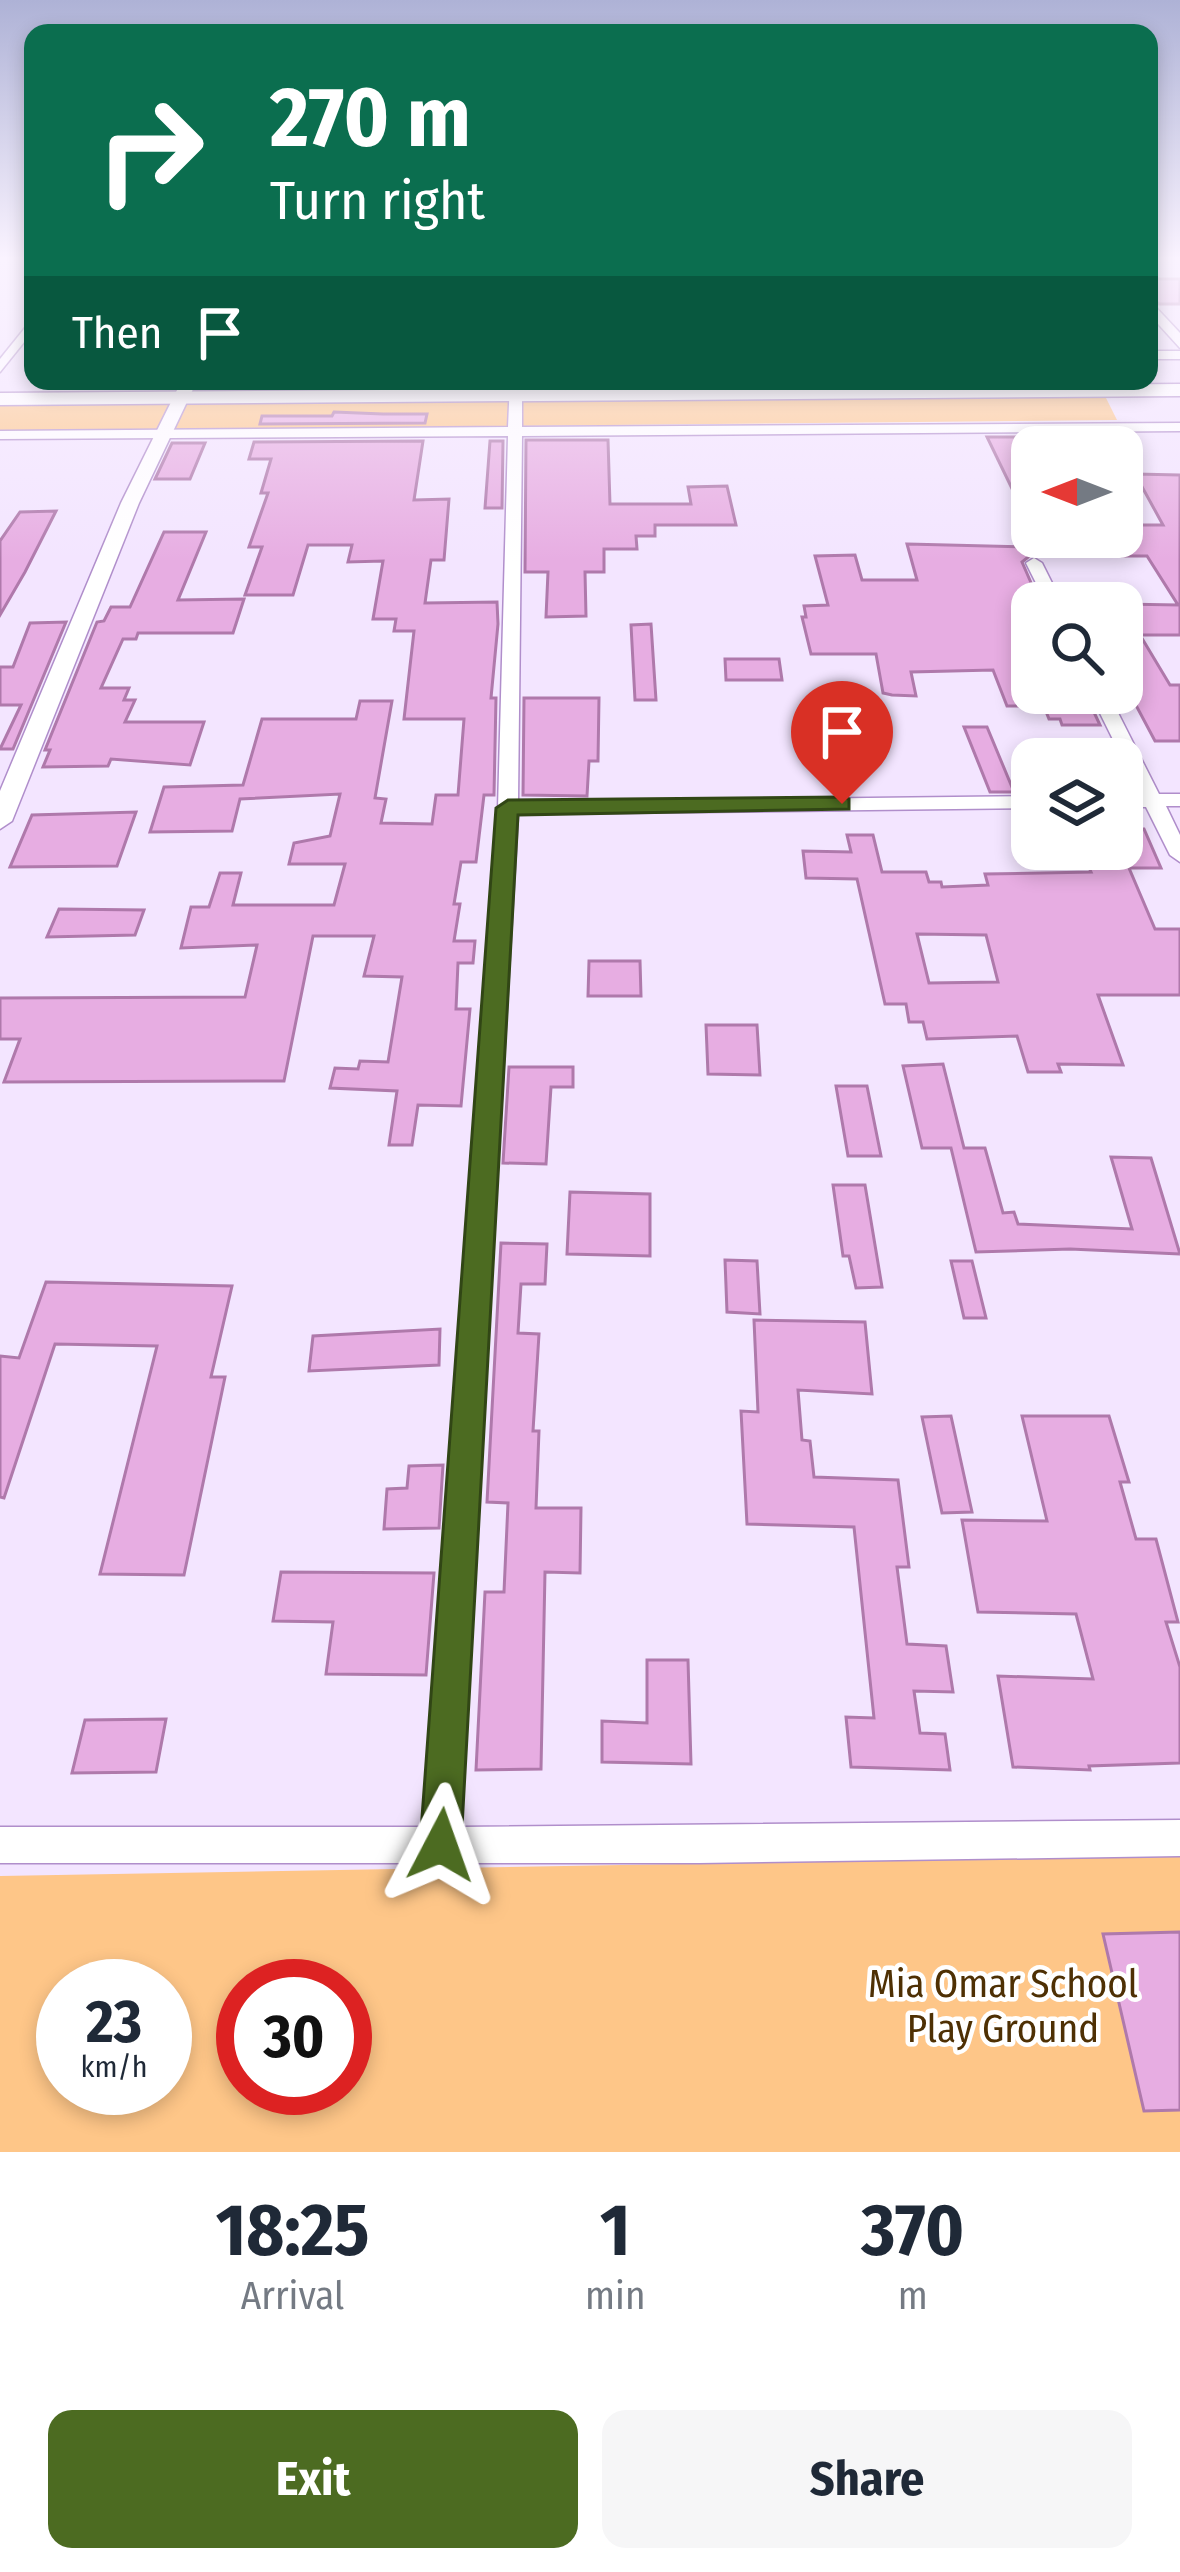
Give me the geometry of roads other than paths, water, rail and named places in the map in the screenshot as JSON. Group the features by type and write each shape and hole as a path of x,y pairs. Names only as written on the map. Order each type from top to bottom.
{"main road":[{"path":"110,390 209,390"},
{"path":"0,399 317,390"},
{"path":"684,390 1180,390"}],"street":[{"path":"441,1845 508,808 516,390"},
{"path":"1106,391 1128,426"},
{"path":"2,814 130,503 184,392"},
{"path":"853,393 870,431"},
{"path":"1143,427 1180,427"},
{"path":"0,435 1011,429"},
{"path":"1034,563 1044,582"},
{"path":"1110,714 1180,855"},
{"path":"1143,800 1180,800"},
{"path":"508,808 1011,802"},
{"path":"0,1845 1180,1838"}],"park label":[{"name":"Mia Omar School Play Ground","path":"1003,2006"}]}
